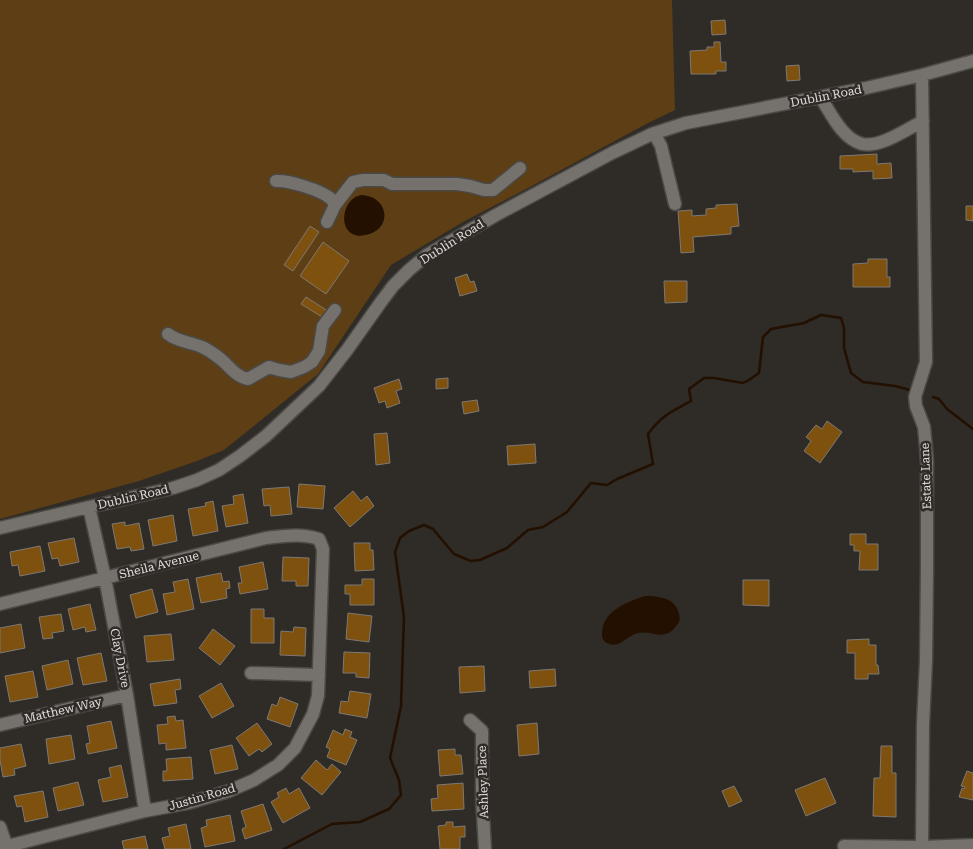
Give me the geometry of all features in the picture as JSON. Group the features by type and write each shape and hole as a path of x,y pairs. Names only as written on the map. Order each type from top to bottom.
{"street":[{"name":"Dublin Road","path":"0,528 173,488 210,474 229,463 266,436 318,386 347,350 393,286 427,255 496,215 612,153 654,134 698,120 821,98 922,75 973,61"},
{"name":"Estate Lane","path":"922,75 926,362 915,397 916,406 924,427 927,462 927,594 922,848"},
{"path":"821,98 843,131 860,144 883,141 923,121"},
{"path":"654,134 661,146 675,204"},
{"path":"327,222 335,205 353,182 384,180 392,184 457,184 493,190 520,168"},
{"path":"276,181 283,180 321,193 332,199 335,205"},
{"path":"168,334 173,338 202,347 224,362 242,378 248,379 269,367 291,372 312,362 319,351 323,326 335,310"},
{"name":"Clay Drive","path":"89,506 127,695 145,811"},
{"name":"Sheila Avenue","path":"0,604 266,538 300,535 319,539"},
{"name":"Justin Road","path":"3,848 145,811 188,803 229,791 254,780 278,766 295,748 314,714 318,696 323,549 319,539"},
{"path":"252,673 319,675"},
{"name":"Matthew Way","path":"0,725 127,695"},
{"name":"Ashley Place","path":"470,720 482,731 482,797 486,849"},
{"path":"0,827 3,848"},
{"path":"844,846 922,848 973,846"}],"shaded area":[{"path":"0,0 672,0 675,110 463,222 391,265 318,374 224,450 139,481 0,519"},
{"path":"361,195 378,201 382,207 384,221 374,232 360,236 349,231 345,225 344,217 348,204"},
{"path":"645,596 661,597 671,601 679,615 680,620 678,624 667,634 641,633 635,634 615,645 607,643 602,635 606,619 623,605"}],"building":[{"path":"725,20 726,34 712,35 711,21"},
{"path":"714,42 720,42 721,62 726,62 726,71 716,71 716,74 691,74 690,51 707,50 707,47 714,47"},
{"path":"799,65 800,80 787,81 786,66"},
{"path":"877,154 877,164 891,163 892,178 873,179 873,171 853,172 853,169 840,169 840,156"},
{"path":"737,204 739,226 731,227 731,234 693,237 694,252 681,253 678,211 692,210 692,216 706,215 706,209 716,208 716,205"},
{"path":"966,206 973,206 973,221 966,220"},
{"path":"310,226 319,232 293,271 284,265"},
{"path":"323,242 349,261 326,294 300,276"},
{"path":"868,259 887,259 887,277 890,277 890,287 853,287 853,264 868,263"},
{"path":"467,274 470,282 474,281 477,291 460,296 455,278"},
{"path":"664,281 687,281 687,302 665,303"},
{"path":"306,297 331,313 327,320 301,304"},
{"path":"448,378 448,388 436,389 436,379"},
{"path":"399,379 402,389 396,391 400,403 387,408 385,401 379,403 374,388"},
{"path":"477,400 479,411 464,414 462,402"},
{"path":"827,421 842,432 820,463 804,451 811,441 806,437 816,425 822,429"},
{"path":"387,433 390,463 376,465 374,434"},
{"path":"535,444 536,463 508,465 507,446"},
{"path":"299,484 325,486 323,509 297,507"},
{"path":"289,487 292,514 271,516 270,505 264,506 262,489"},
{"path":"353,491 361,501 367,496 374,506 350,527 334,508"},
{"path":"243,494 248,523 226,527 222,506 234,504 233,496"},
{"path":"213,501 218,531 193,536 188,509 206,506 205,503"},
{"path":"173,515 177,541 153,546 148,520"},
{"path":"125,522 125,526 139,523 144,549 131,551 130,547 117,549 112,524"},
{"path":"850,534 866,534 866,544 878,544 878,570 859,570 860,551 854,551 854,545 850,545"},
{"path":"74,538 79,562 60,566 58,558 52,559 48,543"},
{"path":"354,543 370,543 370,550 373,550 374,570 355,571"},
{"path":"40,546 45,571 20,576 18,565 12,566 10,552"},
{"path":"283,557 309,558 308,586 296,586 296,581 282,581"},
{"path":"263,562 268,589 240,594 238,583 242,583 239,567"},
{"path":"221,573 223,582 229,581 230,588 226,589 227,598 201,603 196,578"},
{"path":"188,579 194,609 167,615 163,594 175,592 173,582"},
{"path":"362,579 374,579 374,605 350,605 350,594 345,594 345,585 362,585"},
{"path":"743,580 769,580 769,606 743,605"},
{"path":"152,589 158,612 136,618 130,595"},
{"path":"90,604 96,630 86,632 85,627 73,630 68,609"},
{"path":"251,609 264,609 264,618 274,618 274,643 251,643"},
{"path":"348,613 372,616 369,642 346,639"},
{"path":"61,614 64,631 52,633 53,638 43,639 39,617"},
{"path":"21,624 25,648 0,653 0,628"},
{"path":"294,627 306,628 305,656 280,655 281,631 293,632"},
{"path":"213,629 235,646 220,665 199,648"},
{"path":"171,634 174,660 147,662 144,636"},
{"path":"869,639 869,645 876,645 876,665 878,665 879,674 868,674 868,679 855,679 855,653 847,653 847,640"},
{"path":"344,652 370,653 369,678 356,677 356,673 343,673"},
{"path":"101,653 107,681 83,685 77,658"},
{"path":"68,660 73,684 47,690 42,666"},
{"path":"484,666 485,691 460,693 459,667"},
{"path":"555,669 556,686 530,688 529,671"},
{"path":"33,671 38,697 10,702 5,676"},
{"path":"180,679 181,689 175,690 177,703 154,706 150,684"},
{"path":"221,683 234,706 212,718 199,696"},
{"path":"350,691 371,694 367,718 339,713 341,701 348,702"},
{"path":"280,697 298,704 290,727 267,719 272,704 277,706"},
{"path":"175,716 176,721 183,720 186,748 166,750 166,743 159,744 157,725 168,724 167,717"},
{"path":"111,721 117,748 88,754 86,744 90,743 87,726"},
{"path":"257,723 272,744 262,752 259,749 249,756 236,738"},
{"path":"537,723 539,754 519,756 517,725"},
{"path":"345,729 352,732 350,737 357,740 346,765 327,757 330,749 326,747 333,730 343,735"},
{"path":"71,735 75,759 49,764 46,739"},
{"path":"21,744 26,766 14,769 15,775 3,777 0,748"},
{"path":"232,745 238,769 215,774 210,750"},
{"path":"881,746 892,746 892,773 896,773 896,817 873,816 874,778 880,778"},
{"path":"455,749 455,755 461,755 463,774 440,776 438,750"},
{"path":"191,757 193,779 163,781 163,771 167,771 166,759"},
{"path":"316,760 327,770 332,764 341,772 322,795 301,778"},
{"path":"121,765 128,797 103,802 98,780 111,777 109,768"},
{"path":"967,771 973,773 973,800 959,797 962,788 964,789 965,787 961,786"},
{"path":"825,778 836,803 806,816 795,790"},
{"path":"78,782 84,805 58,811 53,788"},
{"path":"463,783 464,809 432,811 431,799 438,798 437,785"},
{"path":"734,786 742,801 729,807 722,791"},
{"path":"286,788 289,794 299,788 310,808 283,823 271,802 279,797 277,793"},
{"path":"43,791 48,817 25,822 22,806 17,807 14,796"},
{"path":"263,804 272,830 245,839 242,829 246,827 241,811"},
{"path":"230,815 235,841 205,847 201,828 207,826 206,820"},
{"path":"446,822 453,822 453,827 465,826 465,837 460,837 460,849 440,849 438,826 446,825"},
{"path":"186,824 191,849 165,849 162,838 170,836 168,828"},
{"path":"145,836 148,849 124,849 122,841"}],"waterway":[{"path":"284,849 332,824 360,822 389,809 401,795 399,780 390,758 401,706 404,617 395,552 400,538 409,531 424,525 433,529 454,554 471,561 480,560 507,548 528,530 543,527 567,512 591,483 607,485 653,464 648,434 658,422 667,414 691,401 689,389 704,378 743,383 759,373 763,337 771,329 804,323 821,315 841,318 844,328 844,348 851,373 863,382 910,390"},
{"path":"933,397 939,399 947,409 973,429"}]}
